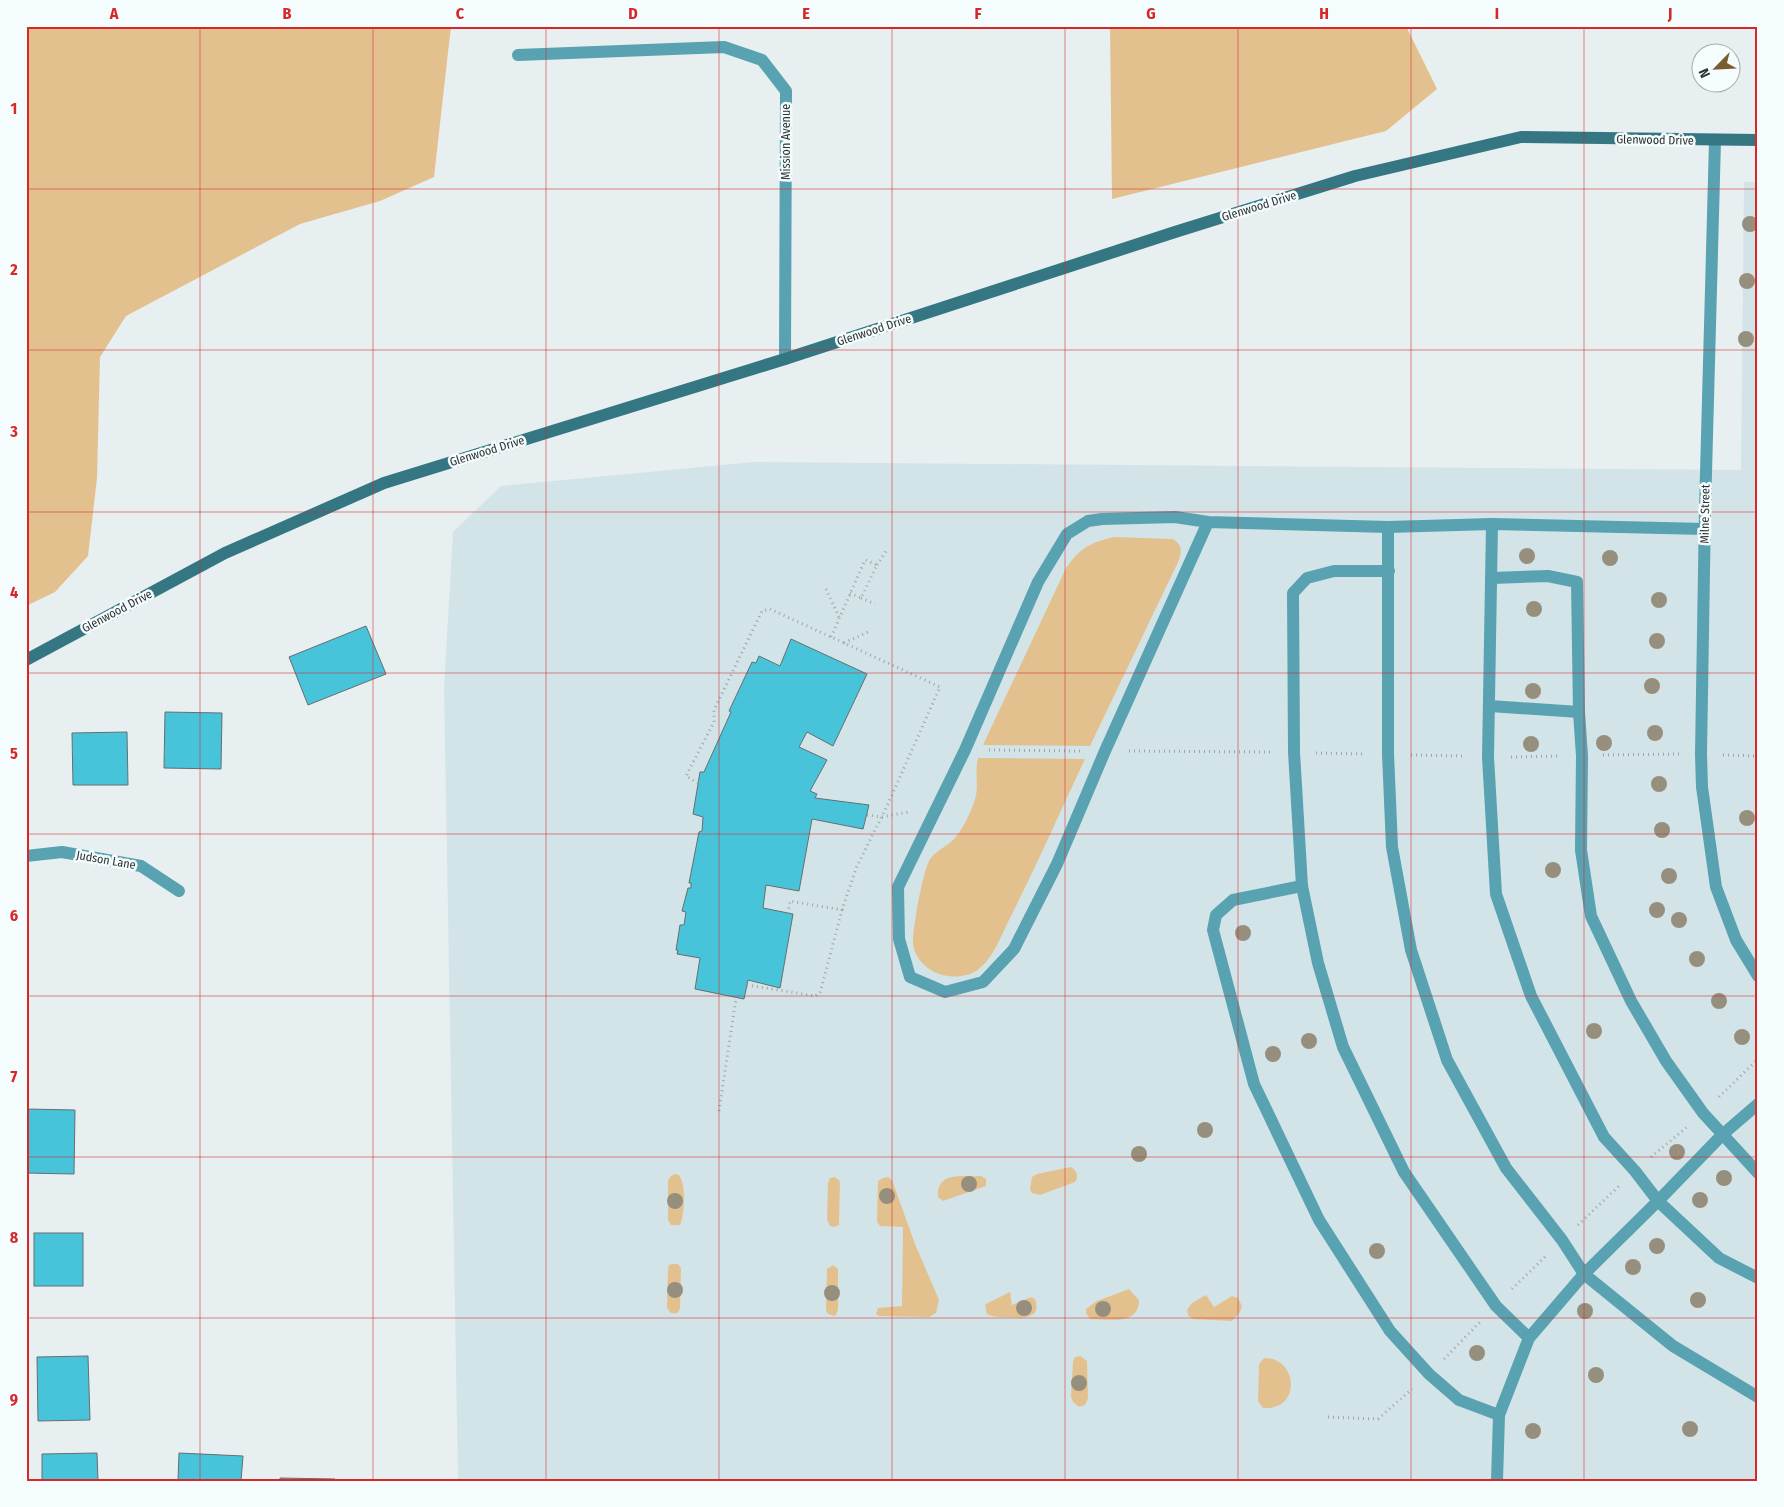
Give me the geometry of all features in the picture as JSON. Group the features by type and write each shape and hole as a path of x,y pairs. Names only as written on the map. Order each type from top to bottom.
{"street":[{"name":"Mission Avenue","path":"518,55 724,47 762,60 786,91 785,359"},
{"name":"Glenwood Drive","path":"26,660 225,553 384,483 785,359 1175,232 1355,176 1521,137 1715,141 1758,140"},
{"name":"Milne Street","path":"1715,141 1704,529 1700,754 1702,787 1716,886 1736,940 1758,976"},
{"path":"1208,522 1105,751 1057,864 1014,949 983,982 945,992 910,976 899,939 898,887 965,750 1038,582 1067,534 1088,521 1175,517 1208,522 1388,527 1492,524 1704,529"},
{"path":"1492,524 1488,757 1496,894 1531,996 1604,1137 1658,1201 1719,1258 1758,1278"},
{"path":"1388,527 1388,754 1392,847 1411,950 1447,1060 1506,1168 1562,1240 1584,1274 1674,1346 1758,1397"},
{"path":"1389,571 1334,571 1307,578 1293,593 1294,752 1302,886 1318,963 1343,1047 1404,1172 1496,1306 1529,1338"},
{"path":"1492,578 1548,576 1577,582 1579,712 1582,756 1580,850 1591,916 1631,1001 1666,1061 1703,1113 1758,1173"},
{"path":"1490,706 1579,712"},
{"name":"Judson Lane","path":"26,856 62,852 141,866 179,891"},
{"path":"1302,886 1233,900 1216,915 1213,930 1254,1084 1319,1220 1390,1331 1429,1374 1459,1400 1500,1415"},
{"path":"1498,1481 1500,1415 1529,1338 1584,1274 1722,1135 1758,1104"}],"path":[{"path":"861,598 886,551"},
{"path":"831,637 865,560 877,565"},
{"path":"826,590 839,618"},
{"path":"850,593 875,604"},
{"path":"698,783 686,776 714,722 714,710 762,611 770,609 940,687 857,866 842,910 820,993 815,996 747,985"},
{"path":"844,643 870,631"},
{"path":"965,750 1294,752 1488,757 1700,754 1758,756"},
{"path":"867,815 881,817 937,807"},
{"path":"788,913 790,901 842,910"},
{"path":"719,1111 736,998"}],"shaded area":[{"path":"26,26 451,26 434,177 380,201 300,224 126,316 100,357 97,478 88,556 55,592 26,606"},
{"path":"1110,26 1406,26 1437,89 1386,131 1112,199"},
{"path":"1744,182 1758,182 1758,1481 458,1481 444,688 453,532 501,486 754,462 1741,470"},
{"path":"1114,537 1173,539 1180,546 1181,553 1090,746 983,745 1066,568 1086,547"},
{"path":"978,758 1085,759 1029,880 993,952 975,972 963,976 942,975 923,964 918,957 913,944 915,922 921,888 929,861 934,854 951,842 957,835 972,807 977,791"},
{"path":"1071,1167 1077,1174 1075,1182 1040,1195 1032,1193 1030,1189 1032,1177 1037,1174"},
{"path":"675,1174 679,1175 681,1179 684,1192 683,1214 680,1225 671,1225 668,1220 668,1180"},
{"path":"959,1176 981,1176 986,1179 986,1186 943,1201 938,1197 941,1183 946,1179"},
{"path":"834,1177 840,1183 839,1225 834,1227 830,1226 827,1219 828,1183 830,1178"},
{"path":"888,1177 892,1180 915,1244 939,1300 936,1313 929,1317 879,1316 876,1314 878,1308 902,1306 903,1227 880,1226 877,1222 878,1181"},
{"path":"678,1264 681,1268 680,1308 676,1313 671,1313 667,1308 668,1269 669,1265"},
{"path":"833,1265 838,1269 838,1310 835,1316 828,1314 826,1310 827,1269"},
{"path":"1129,1289 1139,1300 1138,1308 1129,1317 1114,1320 1090,1319 1086,1313 1086,1309 1097,1301"},
{"path":"1010,1292 1012,1305 1031,1297 1035,1299 1037,1306 1034,1314 1026,1317 998,1317 987,1314 985,1305"},
{"path":"1206,1295 1214,1307 1232,1296 1238,1298 1242,1306 1240,1312 1232,1321 1193,1319 1188,1315 1187,1310 1192,1303"},
{"path":"1080,1356 1087,1361 1088,1398 1085,1405 1079,1407 1073,1402 1071,1397 1073,1361 1075,1357"},
{"path":"1264,1358 1275,1360 1284,1366 1289,1374 1291,1384 1289,1393 1284,1401 1276,1407 1263,1408 1258,1401 1259,1364"}],"building":[{"path":"366,626 386,674 308,705 289,657"},
{"path":"791,639 867,674 833,746 807,732 799,747 827,760 810,791 817,794 815,798 869,805 863,829 812,819 799,891 766,885 763,908 793,914 780,988 748,980 744,999 695,989 700,958 677,954 680,925 684,925 686,912 682,911 688,888 691,888 691,883 689,883 699,832 702,831 703,817 693,814 700,772 704,772 752,662 756,663 759,656 780,666"},
{"path":"165,712 222,713 221,769 164,768"},
{"path":"127,732 128,785 73,785 72,733"},
{"path":"26,1109 75,1110 74,1174 26,1173"},
{"path":"34,1233 83,1233 83,1286 34,1286"},
{"path":"88,1356 90,1420 38,1421 37,1357"},
{"path":"97,1453 98,1481 42,1481 42,1454"},
{"path":"179,1453 243,1456 241,1481 178,1481"},
{"path":"280,1478 335,1479 335,1481 280,1481"}]}
